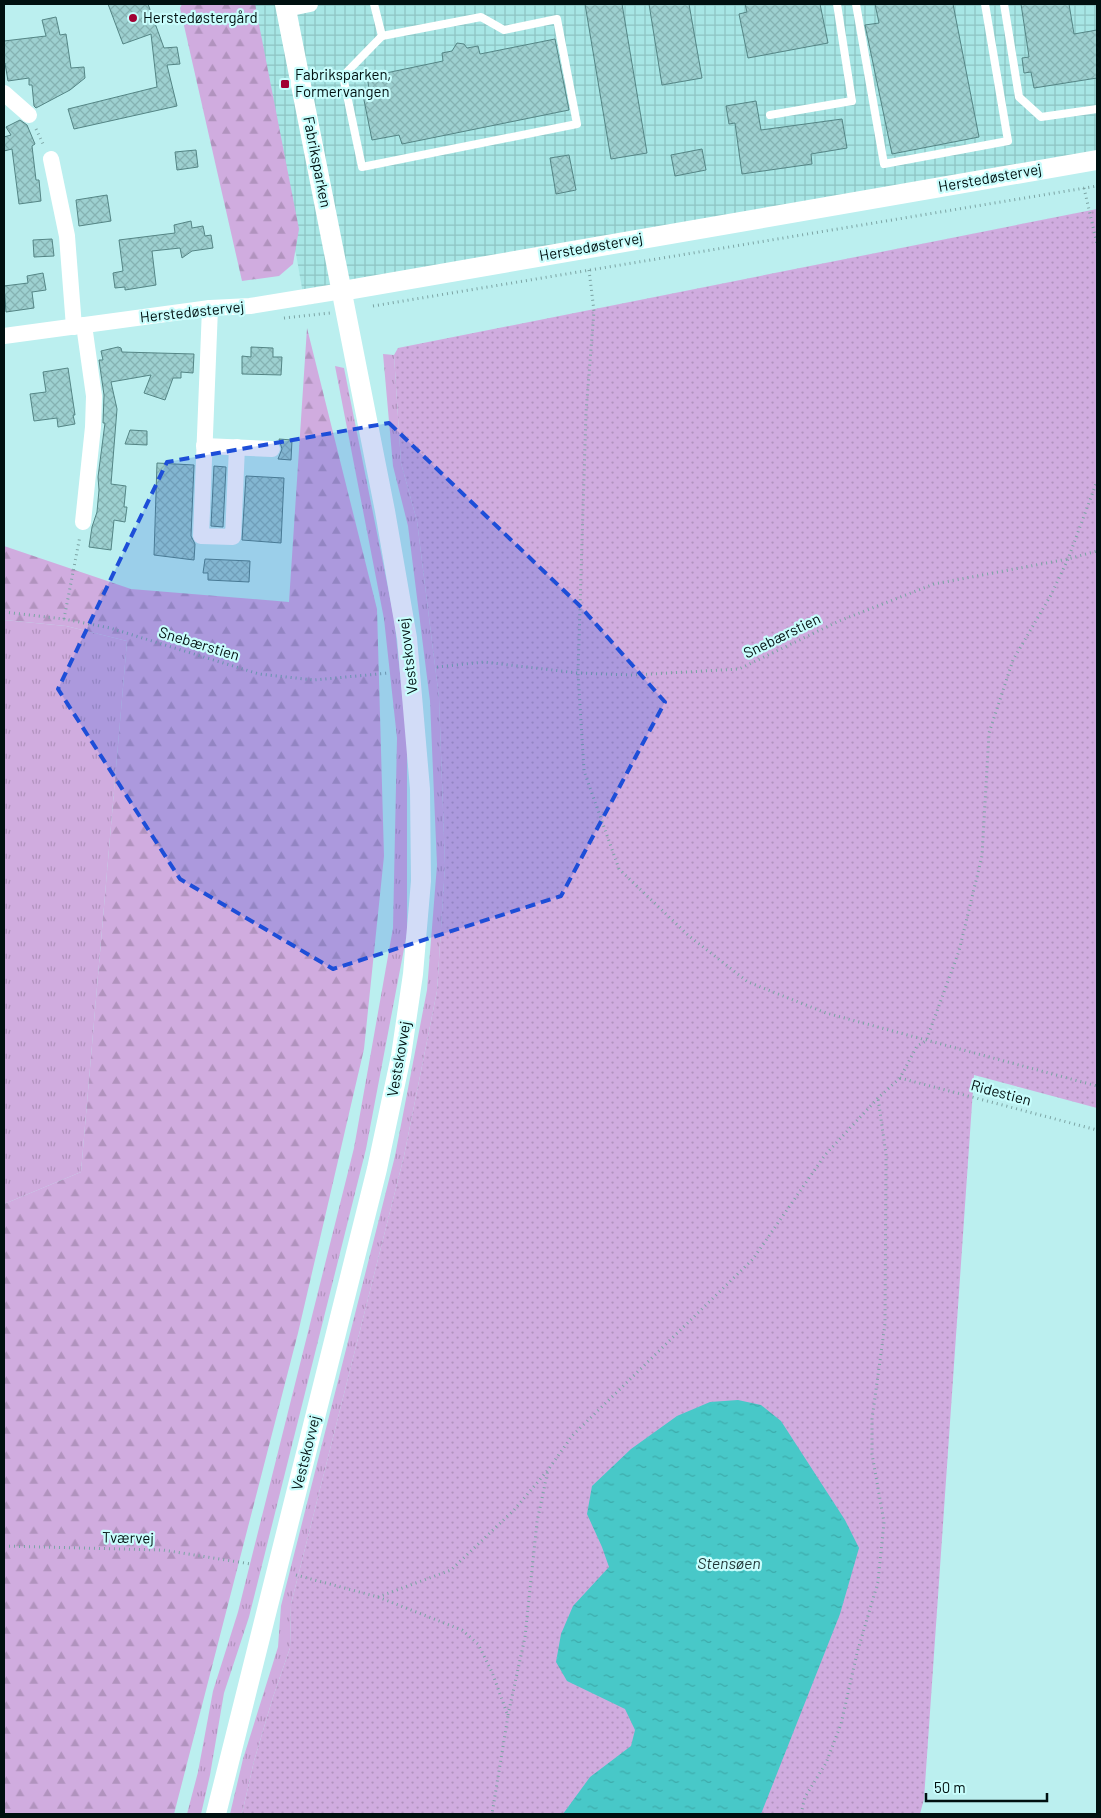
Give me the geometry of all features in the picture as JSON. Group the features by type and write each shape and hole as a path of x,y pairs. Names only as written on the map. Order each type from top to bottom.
{"street":[{"path":"286,6 310,4"},
{"name":"Fabriksparken","path":"286,6 342,290"},
{"path":"4,93 29,115"},
{"path":"51,159 67,236 79,326 94,396 93,427 83,522"},
{"name":"Herstedøstervej","path":"4,336 210,308 250,306 1097,160"},
{"name":"Vestskovvej","path":"216,1814 377,1169 401,1056 413,974 421,881 420,789 407,638 385,511 342,290"},
{"path":"210,308 201,536 233,537 237,447"},
{"path":"204,446 272,449"}],"lane":[{"path":"374,4 382,36"},
{"path":"770,115 852,102 837,4"},
{"path":"856,4 884,164 1008,141 985,4"},
{"path":"1004,4 1019,97 1041,117 1097,110"},
{"path":"481,17 504,30 557,19 577,124 362,167 343,76 382,36 481,17"}],"path":[{"path":"29,115 51,159"},
{"path":"346,310 1097,186"},
{"path":"1084,188 1097,244"},
{"path":"589,270 594,311 586,412 578,673 584,771 619,869 689,936 748,982 826,1013 1097,1086"},
{"path":"378,1597 451,1570 514,1510 548,1470 572,1436 753,1259 825,1155 878,1098 900,1078 917,1046 926,1041 959,952 982,856 989,733 1012,660 1051,595 1068,559 1097,481"},
{"path":"64,619 83,522"},
{"name":"Snebærstien","path":"437,668 484,662 578,673 634,675 739,669 840,621 934,584 1068,559 1097,551"},
{"name":"Snebærstien","path":"4,612 64,619 110,628 259,674 314,680 389,672"},
{"name":"Ridestien","path":"900,1078 1097,1130"},
{"path":"801,1814 805,1797 826,1762 842,1724 857,1653 878,1582 884,1522 872,1454 872,1419 885,1324 886,1164 878,1098"},
{"path":"492,1814 508,1716 525,1636 537,1522 548,1470"},
{"name":"Tværvej","path":"4,1546 163,1550 251,1564"},
{"path":"296,1575 378,1597 462,1630 478,1644 492,1672 508,1716"}],"highlighted area":[{"path":"389,423 579,605 665,702 561,896 333,969 180,879 58,689 167,462"}],"shaded area":[{"path":"252,4 1097,4 1097,160 305,305"}],"green space":[{"path":"182,4 255,4 299,229 293,264 279,276 242,281 180,8"},
{"path":"1097,209 1097,1108 974,1075 924,1799 920,1814 242,1814 254,1761 290,1648 291,1604 404,1156 437,991 445,865 439,698 417,521 401,463 394,355 398,348"},
{"path":"307,328 377,609 384,856 364,1049 298,1333 174,1814 4,1814 4,1204 81,1172 127,641 66,626 4,620 4,546 131,589 289,602"},
{"path":"383,354 394,355 401,463 417,521 439,698 445,865 437,991 404,1156 291,1604 290,1648 254,1761 242,1814 230,1814 243,1759 278,1647 281,1606 395,1156 427,990 437,865 430,701 408,526 393,466"},
{"path":"335,366 344,368 394,618 407,738 407,933 366,1149 249,1617 224,1693 210,1775 201,1814 187,1814 198,1772 213,1691 238,1612 354,1148 393,928 397,738 384,619"},
{"path":"4,620 66,626 127,641 81,1172 4,1204"}],"water":[{"name":"Stensøen","path":"738,1400 761,1405 781,1421 845,1520 859,1548 840,1614 761,1814 563,1814 590,1777 631,1746 635,1730 625,1709 567,1681 556,1662 561,1634 573,1606 609,1567 587,1514 592,1486 631,1449 677,1416 710,1402"}],"building":[{"path":"108,4 148,4 164,48 177,47 180,64 167,65 177,106 74,129 68,109 157,87 151,34 123,44"},
{"path":"585,4 622,4 647,153 611,159"},
{"path":"649,4 689,4 702,78 662,85"},
{"path":"745,4 820,4 828,43 748,58 739,14 747,12"},
{"path":"875,4 953,4 979,137 892,154 865,25 879,23"},
{"path":"1021,4 1069,4 1074,34 1097,30 1097,78 1034,88 1031,72 1024,73 1022,58 1029,57"},
{"path":"56,17 60,35 66,34 71,68 84,67 85,78 70,90 36,108 34,106 32,85 29,85 29,78 8,81 4,64 4,41 46,36 42,20"},
{"path":"555,39 569,110 402,144 399,135 372,140 362,90 369,88 367,77 443,61 442,53 452,51 457,43 464,44 467,48 478,46 480,54"},
{"path":"756,101 761,130 842,119 847,148 811,154 812,164 742,174 735,123 729,124 726,106"},
{"path":"20,120 27,125 35,144 32,146 36,180 39,180 41,201 19,204 12,149 4,151 4,137 11,135 6,127"},
{"path":"702,149 706,170 675,176 671,155"},
{"path":"196,150 198,167 177,170 175,152"},
{"path":"569,155 576,190 556,194 550,158"},
{"path":"107,195 111,221 79,226 76,200"},
{"path":"191,221 192,228 203,226 205,236 211,235 213,248 192,251 182,258 180,248 152,251 156,285 125,290 125,287 115,288 113,273 123,271 119,240 175,233 174,225"},
{"path":"52,239 54,256 34,257 33,240"},
{"path":"43,273 46,290 32,292 34,308 6,312 4,286 28,283 27,276"},
{"path":"251,347 273,348 273,357 282,357 281,375 242,374 242,356 251,357"},
{"path":"121,348 122,352 194,354 193,373 181,372 181,378 173,378 165,400 144,393 151,375 111,382 117,409 111,484 126,486 124,507 127,507 125,522 114,520 111,550 89,547 92,527 97,512 98,477 105,423 103,423 104,395 99,360 103,360 101,351"},
{"path":"68,368 75,424 58,427 57,418 34,421 30,394 46,392 43,372"},
{"path":"130,430 147,431 147,445 125,444"},
{"path":"279,439 292,440 291,460 278,459 282,449"},
{"path":"157,463 194,465 191,536 195,544 194,560 154,555"},
{"path":"214,466 226,467 223,527 211,526"},
{"path":"246,476 284,478 281,543 242,540"},
{"path":"205,559 250,561 249,582 208,580 208,573 203,573"}],"place":[{"name":"Herstedøstergård","path":"133,18"},
{"name":"Fabriksparken, Formervangen","path":"285,84"}]}
